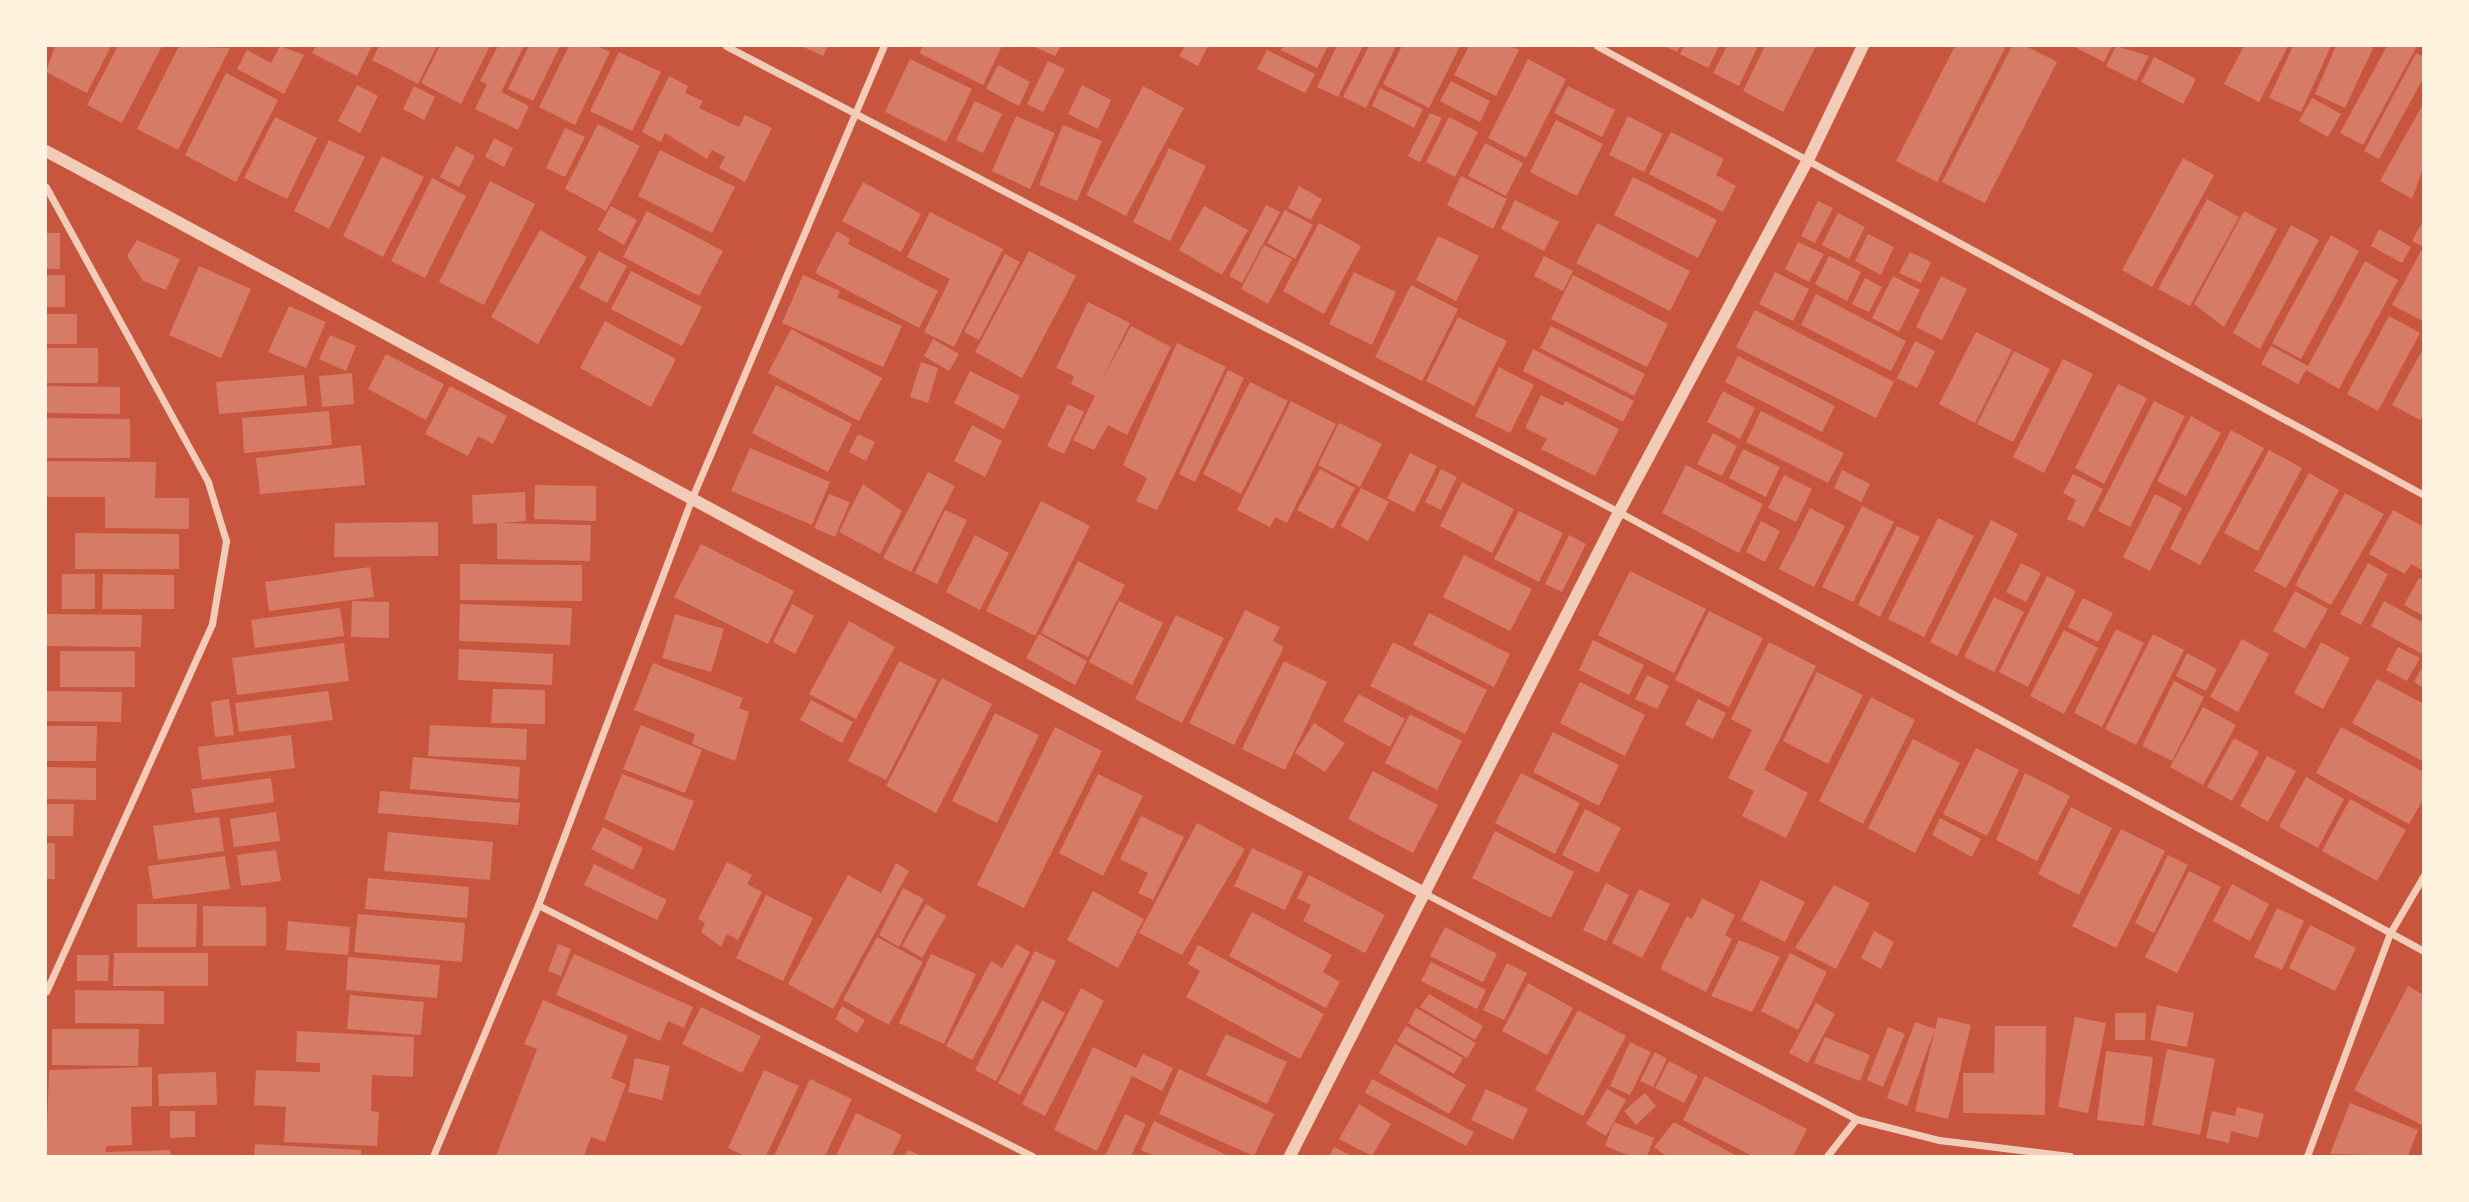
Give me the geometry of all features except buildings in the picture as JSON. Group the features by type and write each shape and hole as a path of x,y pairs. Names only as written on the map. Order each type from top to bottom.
{"street":[{"path":"726,46 1619,513 2424,951"},
{"path":"433,1157 538,905 691,500 853,113 884,46"},
{"path":"1597,46 1809,158 2424,495"},
{"path":"1290,1157 1619,513 1809,158 1863,46"},
{"path":"46,151 1426,894 1856,1119 1939,1140 2070,1157"},
{"path":"46,187 208,482 226,541 212,624 46,991"},
{"path":"2307,1157 2390,933 2424,875"},
{"path":"538,905 1032,1157"},
{"path":"1827,1157 1856,1119"}]}
